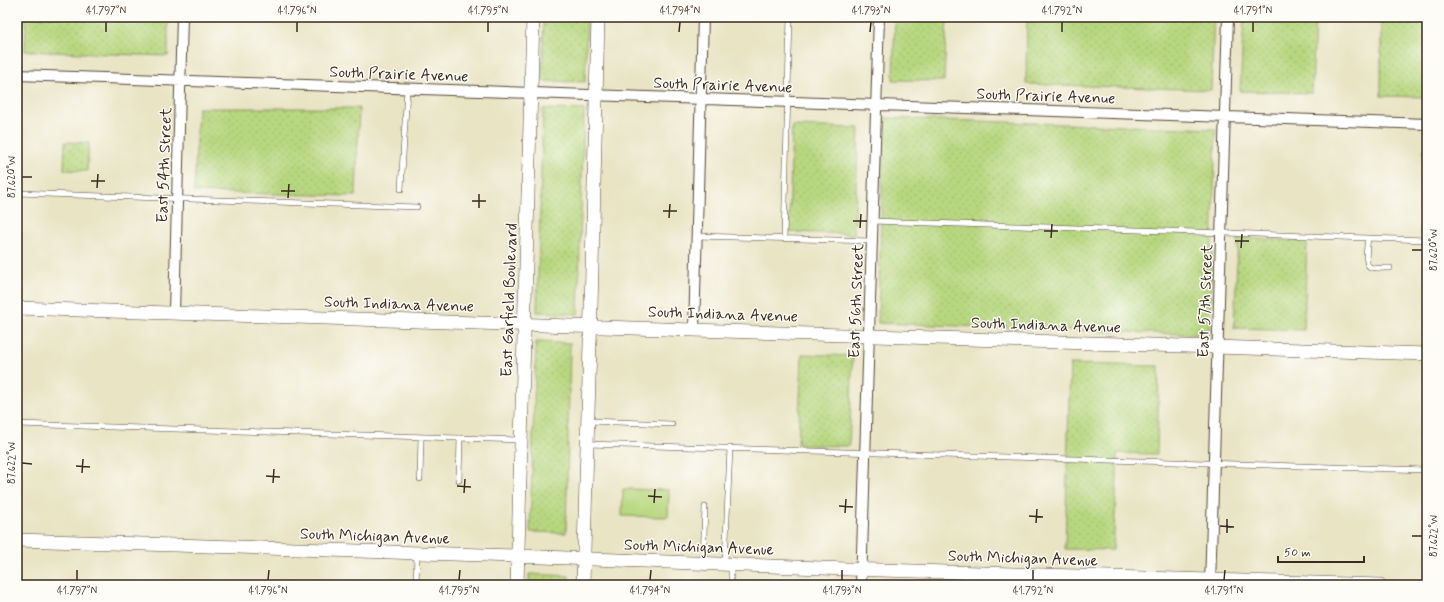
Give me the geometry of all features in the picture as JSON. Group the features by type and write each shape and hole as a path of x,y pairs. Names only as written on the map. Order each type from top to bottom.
{"street":[{"name":"East 54th Street","path":"174,313 182,17"},
{"name":"East Garfield Boulevard","path":"517,585 533,17"},
{"path":"583,585 598,17"},
{"path":"694,330 703,17"},
{"name":"East 56th Street","path":"860,585 879,17"},
{"name":"East 57th Street","path":"1210,582 1228,17"},
{"name":"South Prairie Avenue","path":"17,75 1427,124"},
{"name":"South Indiana Avenue","path":"17,308 1427,354"},
{"name":"South Michigan Avenue","path":"17,540 518,556 1210,582 1380,585"}],"lane":[{"path":"784,238 790,17"},
{"path":"401,188 407,88"},
{"path":"17,193 417,206"},
{"path":"872,222 1427,240"},
{"path":"696,236 872,241"},
{"path":"1368,238 1366,261 1368,265 1370,267 1390,268"},
{"path":"588,421 672,424"},
{"path":"17,424 521,440"},
{"path":"420,479 421,437"},
{"path":"459,480 460,438"},
{"path":"587,444 1427,470"},
{"path":"730,448 728,564 731,585"},
{"path":"703,564 705,506"},
{"path":"416,585 417,553"}],"green space":[{"path":"26,17 168,17 168,56 25,51"},
{"path":"544,17 587,17 585,82 542,81"},
{"path":"895,17 947,17 944,81 893,80"},
{"path":"1027,17 1214,17 1211,90 1026,84"},
{"path":"1244,17 1315,17 1312,93 1240,91"},
{"path":"1381,17 1426,17 1424,97 1381,96"},
{"path":"198,108 359,108 356,196 194,192"},
{"path":"543,109 584,110 578,314 537,312"},
{"path":"884,118 1216,129 1209,335 878,323"},
{"path":"792,126 859,128 854,234 789,232"},
{"path":"65,142 89,143 87,171 64,170"},
{"path":"1424,149 1427,149 1427,235 1420,234"},
{"path":"1238,238 1307,241 1304,330 1234,328"},
{"path":"536,342 570,343 566,533 530,532"},
{"path":"802,354 853,356 849,446 798,445"},
{"path":"1070,364 1159,366 1157,454 1117,453 1113,550 1065,549"},
{"path":"623,489 669,490 668,517 622,516"},
{"path":"529,574 569,576 569,585 529,585"}]}
